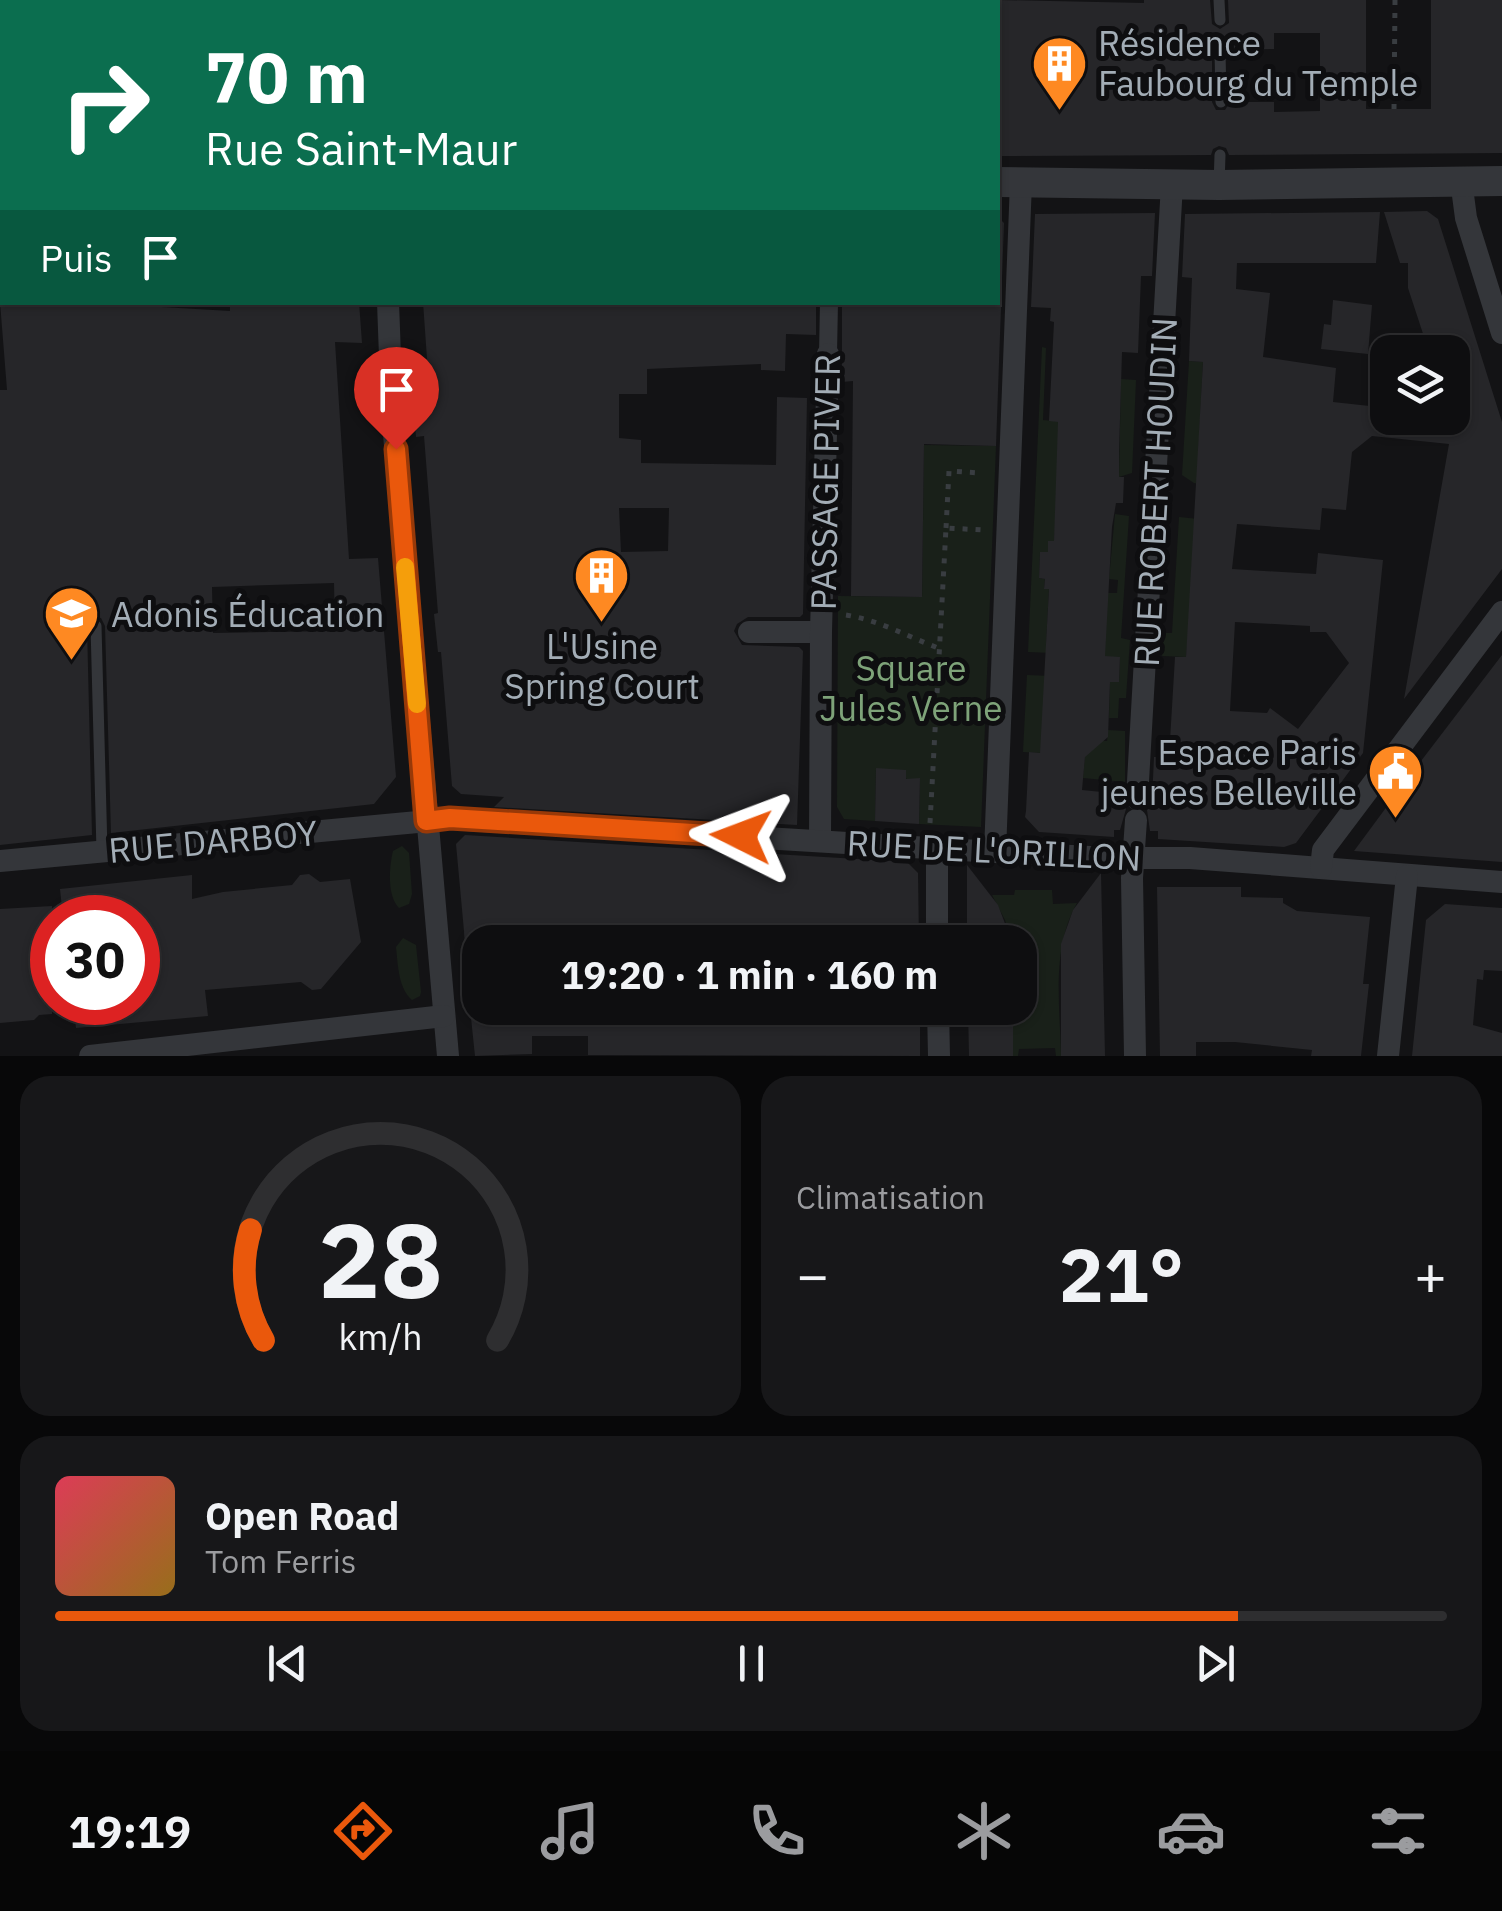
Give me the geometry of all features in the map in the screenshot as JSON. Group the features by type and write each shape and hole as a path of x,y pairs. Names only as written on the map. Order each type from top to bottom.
{"street":[{"path":"995,852 1010,182 1172,184 1220,170 1502,181"},
{"path":"1460,180 1466,218 1502,334"},
{"name":"RUE ROBERT HOUDIN","path":"1135,1056 1134,859 1172,184"},
{"path":"388,305 392,411 448,1056"},
{"name":"PASSAGE PIVER","path":"820,841 829,305"},
{"path":"1321,868 1323,850 1502,612"},
{"path":"748,632 821,632"},
{"name":"RUE DE L'ORILLON","path":"426,821 450,818 995,852 1190,858 1502,882"},
{"name":"RUE DARBOY","path":"0,861 426,821"},
{"path":"936,848 938,925"},
{"path":"1388,1056 1407,876"},
{"path":"90,1056 444,1016"},
{"path":"938,1025 939,1056"}],"lane":[{"path":"1220,0 1220,20"},
{"path":"1220,50 1221,102"},
{"path":"96,626 102,851"}],"path":[{"path":"1394,109 1395,0"},
{"path":"930,824 949,470 980,472"},
{"path":"946,528 992,530"},
{"path":"838,613 873,620 939,648"}],"green space":[{"path":"1042,347 1046,348 1043,420 1065,422 1054,541 1048,541 1048,552 1040,553 1039,578 1045,579 1044,588 1049,589 1046,645 1052,653 1028,652"},
{"path":"1189,361 1203,362 1200,484 1182,475"},
{"path":"1121,379 1136,380 1132,473 1119,477"},
{"name":"Square Jules Verne","path":"924,445 996,446 981,827 919,824 920,778 911,780 882,769 876,769 875,821 844,819 837,807 838,596 922,597"},
{"path":"1115,514 1129,516 1121,638 1130,640 1126,698 1119,698 1118,718 1109,718 1110,682 1119,681 1120,658 1101,656 1108,593 1117,593 1118,580 1109,579"},
{"path":"1179,517 1198,519 1186,657 1162,656 1164,633 1172,633"},
{"path":"1027,675 1051,676 1041,753 1023,752"},
{"path":"1108,730 1125,731 1125,782 1083,778 1085,755 1100,741 1107,741"},
{"path":"402,846 409,853 412,894 409,904 399,908 392,896 390,873 393,851"},
{"path":"1015,890 1052,890 1053,904 1077,903 1060,958 1061,1056 1056,1056 1055,1048 1019,1049 1018,1056 1013,1056 1013,1025 1037,1025 1037,925 1006,925 992,895 1014,895"},
{"path":"403,938 416,945 421,992 412,1000 398,968 396,947"}],"building":[{"path":"1000,0 1210,0 1212,24 1220,29 1229,23 1228,0 1366,0 1366,109 1431,109 1431,0 1502,0 1502,153 1229,155 1226,148 1219,146 1211,155 1000,156","holes":["1274,33 1320,33 1320,111 1274,112 1274,102 1230,102 1225,110 1216,110 1212,102 1212,45 1221,41 1229,50 1274,49"]},
{"path":"1427,211 1438,219 1502,422 1502,569 1404,699 1449,444 1372,436 1352,452 1346,510 1322,508 1320,530 1237,524 1232,569 1316,574 1318,553 1383,560 1363,753 1296,843 1284,847 1158,839 1158,831 1150,831 1147,810 1152,800 1154,757 1169,757 1175,657 1186,657 1203,362 1189,361 1192,278 1182,277 1185,214 1380,212 1376,263 1237,263 1236,289 1270,293 1263,357 1336,368 1333,402 1370,406 1370,435 1470,435 1470,335 1423,335 1408,288 1408,263 1400,263 1384,212","holes":["1235,622 1310,626 1310,632 1326,632 1349,663 1298,729 1270,708 1267,713 1230,711"]},
{"path":"1155,213 1152,276 1141,276 1138,353 1122,352 1119,477 1124,477 1123,503 1116,503 1112,527 1105,656 1120,657 1119,682 1110,682 1108,737 1085,757 1082,790 1122,794 1126,809 1114,837 1039,832 1025,817 1029,752 1040,753 1049,589 1044,589 1045,579 1039,578 1040,552 1048,552 1048,541 1054,541 1058,422 1049,421 1054,322 1050,321 1051,308 1031,307 1035,214"},
{"path":"1000,219 1004,223 996,446 924,444 922,597 851,596 853,381 842,382 842,305 1000,305"},
{"path":"1333,300 1372,305 1368,354 1321,349 1324,324 1331,325"},
{"path":"0,305 145,305 230,311 230,305 359,305 362,343 335,342 349,559 378,558 396,777 374,804 111,833 105,626 101,618 95,617 87,626 92,835 0,845 0,390 7,390","holes":["334,583 335,631 213,633 212,587"]},
{"path":"423,305 816,305 816,335 786,334 785,371 761,370 761,364 647,369 647,394 619,394 619,438 641,440 641,463 776,465 777,397 807,398 803,614 748,617 734,631 742,645 799,647 803,651 797,825 494,807 504,797 461,794 452,786 441,652 434,614 438,613 424,436 416,437 412,388 429,387","holes":["619,508 669,508 668,551 621,552"]},
{"path":"1502,655 1502,862 1354,851 1405,782"},
{"path":"876,768 906,770 906,779 920,778 919,824 875,821"},
{"path":"465,835 907,862 918,873 919,925 463,925 456,844"},
{"path":"967,865 998,905 1006,925 967,925"},
{"path":"1101,873 1105,1056 1061,1056 1061,944 1073,910"},
{"path":"309,874 320,882 350,879 361,942 321,989 312,990 301,982 205,990 208,1016 160,1020 160,895 61,895 60,889 192,875 192,899 292,885 300,875"},
{"path":"1157,887 1241,887 1241,897 1283,898 1283,903 1297,911 1370,917 1363,984 1369,984 1361,1056 1311,1056 1312,1050 1196,1042 1196,1056 1160,1056"},
{"path":"1445,904 1502,908 1502,971 1484,970 1483,980 1477,979 1473,1025 1502,1033 1502,1056 1412,1056 1426,920"},
{"path":"30,907 30,1020 0,1023 0,909"},
{"path":"472,1025 920,1025 920,1056 588,1055 588,1036 532,1036 532,1054 475,1056"},
{"path":"968,1025 1013,1025 1013,1056 969,1056"}],"slow traffic":[{"path":"405,567 417,704"}],"place":[{"name":"Résidence Faubourg du Temple","path":"1059,112"},
{"name":"L'Usine Spring Court","path":"602,624"},
{"name":"Adonis Éducation","path":"72,663"},
{"name":"Espace Paris jeunes Belleville","path":"1396,821"}],"route":[{"path":"396,449 426,821 450,818 741,836"}]}
